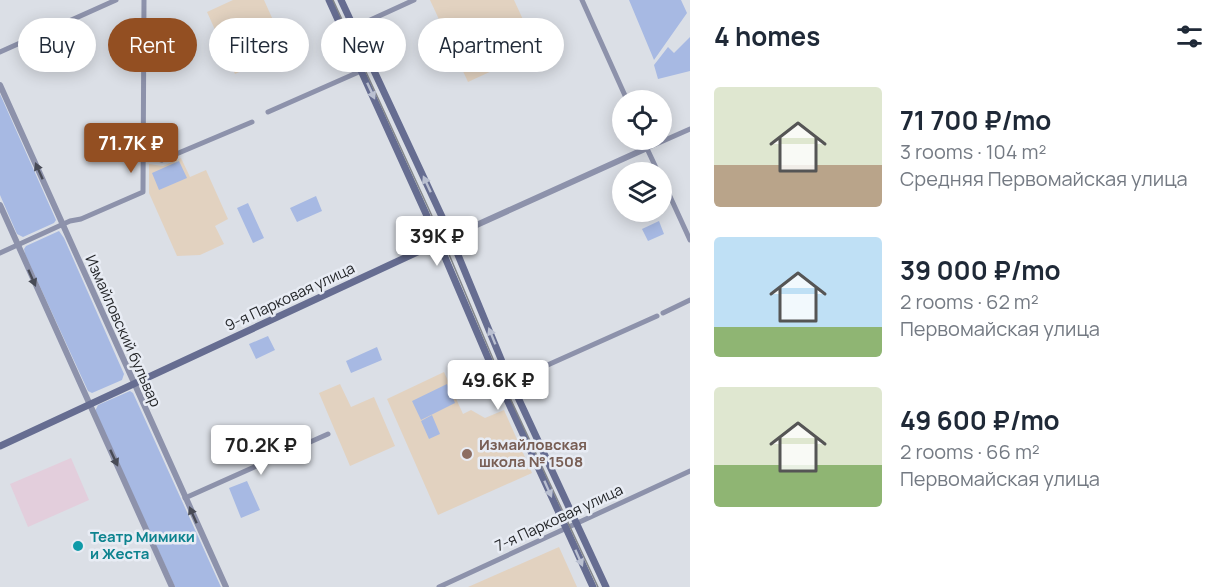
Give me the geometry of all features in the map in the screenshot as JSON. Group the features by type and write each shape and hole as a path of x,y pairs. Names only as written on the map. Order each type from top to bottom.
{"main road":[{"path":"329,0 337,18"},
{"path":"341,0 350,18"},
{"path":"362,72 501,386 593,587"},
{"path":"375,72 451,237 511,381 606,587"},
{"name":"9-я Парковая улица","path":"0,446 439,242"}],"street":[{"path":"0,52 116,0"},
{"path":"0,253 143,192 144,0"},
{"path":"374,18 414,0"},
{"path":"582,0 622,90"},
{"path":"268,112 360,72"},
{"name":"Измайловский бульвар","path":"0,85 226,587"},
{"path":"143,156 162,160 252,122"},
{"name":"9-я Парковая улица","path":"672,137 690,129"},
{"name":"9-я Парковая улица","path":"439,242 643,150"},
{"path":"672,201 690,240"},
{"path":"0,205 172,587"},
{"path":"501,386 690,300"},
{"path":"185,498 328,434"},
{"name":"7-я Парковая улица","path":"439,587 690,471"}],"shaded area":[{"path":"233,0 264,0 272,18 210,18 207,12"},
{"path":"430,0 514,0 522,18 438,18"},
{"path":"629,0 681,0 687,13 654,60"},
{"path":"690,37 690,71 658,79 654,65 668,47 674,53"},
{"path":"463,72 490,72 468,82"},
{"path":"0,94 56,220 23,237 17,234 0,195"},
{"path":"181,158 190,177 206,170 228,219 215,226 224,244 200,255 177,256 149,193 149,164 163,166"},
{"path":"179,161 187,178 159,190 152,173"},
{"path":"316,196 322,211 297,222 290,208"},
{"path":"248,203 264,238 253,243 237,208"},
{"path":"659,222 664,234 648,241 642,229"},
{"path":"59,231 124,374 122,380 92,393 88,391 25,254 26,246"},
{"path":"268,336 275,350 256,359 249,344"},
{"path":"377,347 382,360 351,373 346,361"},
{"name":"Измайловская школа № 1508","path":"444,372 463,414 471,410 485,418 504,410 532,473 438,515 387,399"},
{"path":"340,384 351,407 374,397 395,446 350,466 319,393"},
{"path":"447,384 455,403 421,420 412,401"},
{"path":"130,391 133,393 221,587 175,587 95,411 98,405"},
{"path":"432,415 440,434 429,439 421,421"},
{"path":"71,458 89,500 28,527 10,484"},
{"path":"247,481 260,510 241,518 229,488"},
{"path":"559,547 577,587 468,587"}],"tram line":[{"path":"333,0 443,240 504,385 598,587"}],"place":[{"name":"Измайловская школа № 1508","path":"467,454"},
{"name":"Театр Мимики и Жеста","path":"78,546"}]}
